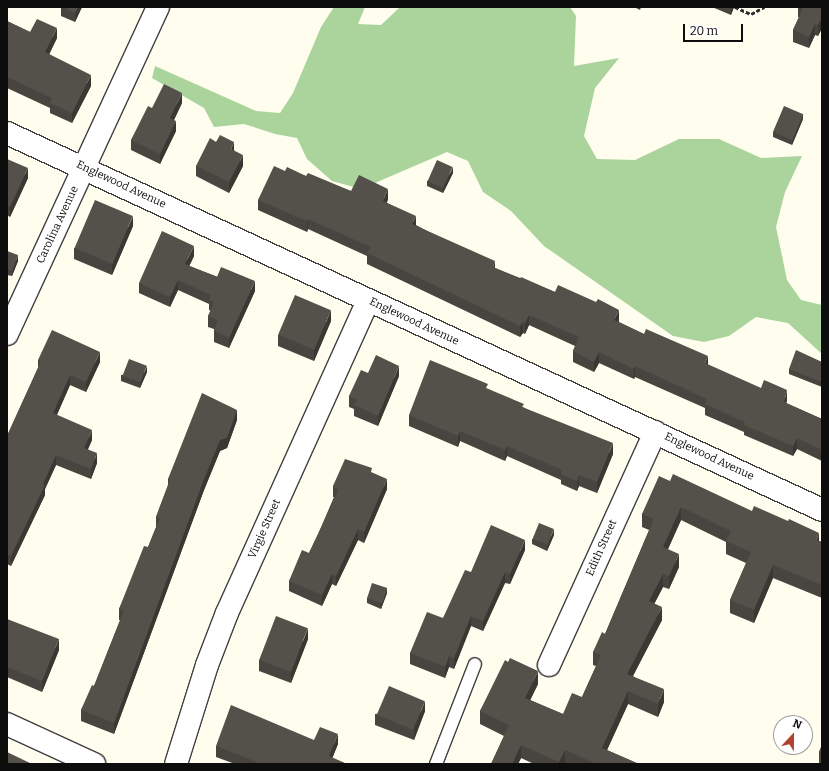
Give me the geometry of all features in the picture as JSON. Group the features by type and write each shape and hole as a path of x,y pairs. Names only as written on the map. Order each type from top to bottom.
{"street":[{"name":"Carolina Avenue","path":"7,334 158,7"},
{"name":"Englewood Avenue","path":"7,133 822,510"},
{"name":"Virgie Street","path":"176,764 207,665 227,613 368,300"},
{"name":"Edith Street","path":"549,665 654,432"},
{"path":"7,724 94,764"}],"lane":[{"path":"436,764 475,664"}],"path":[{"path":"735,7 751,14 764,7"}],"green space":[{"path":"334,7 365,7 358,24 381,25 400,7 570,7 576,16 574,66 619,58 595,88 584,136 597,159 635,160 679,139 719,139 761,158 802,156 785,192 776,227 787,280 801,300 822,305 822,354 788,323 756,317 729,336 704,342 673,336 544,246 511,211 483,192 468,161 447,152 361,189 332,181 307,159 297,138 275,134 244,124 214,127 204,108 152,78 155,66 256,111 280,113 293,93 321,27"}],"building":[{"path":"63,7 78,7 75,13"},
{"path":"801,7 822,7 822,19 818,25 815,24 809,37 793,30 803,8"},
{"path":"37,19 57,28 45,52 91,75 72,113 50,103 52,98 7,77 7,21 30,32"},
{"path":"164,84 182,93 170,118 176,121 160,154 131,140 148,106 152,108"},
{"path":"784,106 803,114 792,140 773,132"},
{"path":"220,135 234,142 231,149 243,155 229,182 196,166 210,138 216,142"},
{"path":"7,159 28,168 10,207 7,205"},
{"path":"437,160 453,167 443,188 428,181"},
{"path":"274,166 285,171 287,167 306,176 308,173 351,191 359,175 388,189 383,201 416,216 412,224 495,261 493,267 555,292 558,285 596,302 598,299 619,310 614,320 644,334 646,329 708,356 705,363 761,388 764,380 787,390 784,402 822,419 822,450 797,438 793,446 744,425 745,422 705,404 707,399 635,366 634,369 599,352 594,362 573,351 579,337 529,315 525,323 523,322 520,326 367,253 371,247 308,219 307,221 258,200"},
{"path":"95,200 133,216 112,264 75,248"},
{"path":"162,231 194,246 185,264 217,277 221,267 255,281 229,338 214,331 218,320 208,316 214,302 209,300 211,295 178,280 170,297 139,283"},
{"path":"7,251 18,255 12,271 7,269"},
{"path":"295,295 331,310 314,350 278,335"},
{"path":"52,330 100,352 86,382 70,375 53,413 92,430 84,448 97,453 91,469 56,455 43,484 45,485 11,556 7,554 7,436 41,361 38,360"},
{"path":"796,350 822,362 822,382 789,369"},
{"path":"376,355 399,366 378,416 354,405 357,400 349,396 361,370 368,373"},
{"path":"129,359 147,366 140,383 123,376"},
{"path":"430,360 488,384 486,388 524,404 522,407 613,443 597,482 579,475 577,481 561,474 562,470 507,446 505,450 460,431 458,436 409,415"},
{"path":"202,393 237,410 227,438 220,440 204,479 114,723 81,710 92,685 94,686 124,611 119,609 144,546 148,547 160,518 156,517 170,480 168,479"},
{"path":"345,459 372,468 371,472 387,479 364,532 358,529 336,576 332,574 322,595 289,581 302,550 309,553 319,532 338,490 333,486"},
{"path":"673,474 752,511 754,506 788,521 789,519 819,533 816,540 822,542 822,585 773,565 754,610 730,600 751,552 726,541 731,531 681,507 663,547 679,554 669,576 663,574 649,601 662,607 627,674 664,689 658,704 628,691 602,748 639,764 597,764 565,750 559,762 521,745 512,764 491,764 509,725 480,711 505,660 508,662 510,658 538,671 525,698 563,714 572,693 582,697 601,655 593,652 602,632 605,634 654,519 642,514 659,476 670,481"},
{"path":"539,523 554,529 547,545 533,539"},
{"path":"491,525 525,540 510,574 505,572 483,621 471,616 454,658 449,656 445,667 410,653 427,612 443,618 465,570 471,572"},
{"path":"372,583 387,588 382,603 367,598"},
{"path":"276,616 308,628 291,672 259,660"},
{"path":"7,619 59,639 42,681 7,667"},
{"path":"389,686 425,701 413,730 377,715"},
{"path":"231,705 314,740 320,727 338,734 329,756 347,764 256,764 257,762 216,746"},
{"path":"822,745 822,754 819,752"},
{"path":"7,752 32,764 7,764"},
{"path":"822,757 822,764 819,764"}]}
